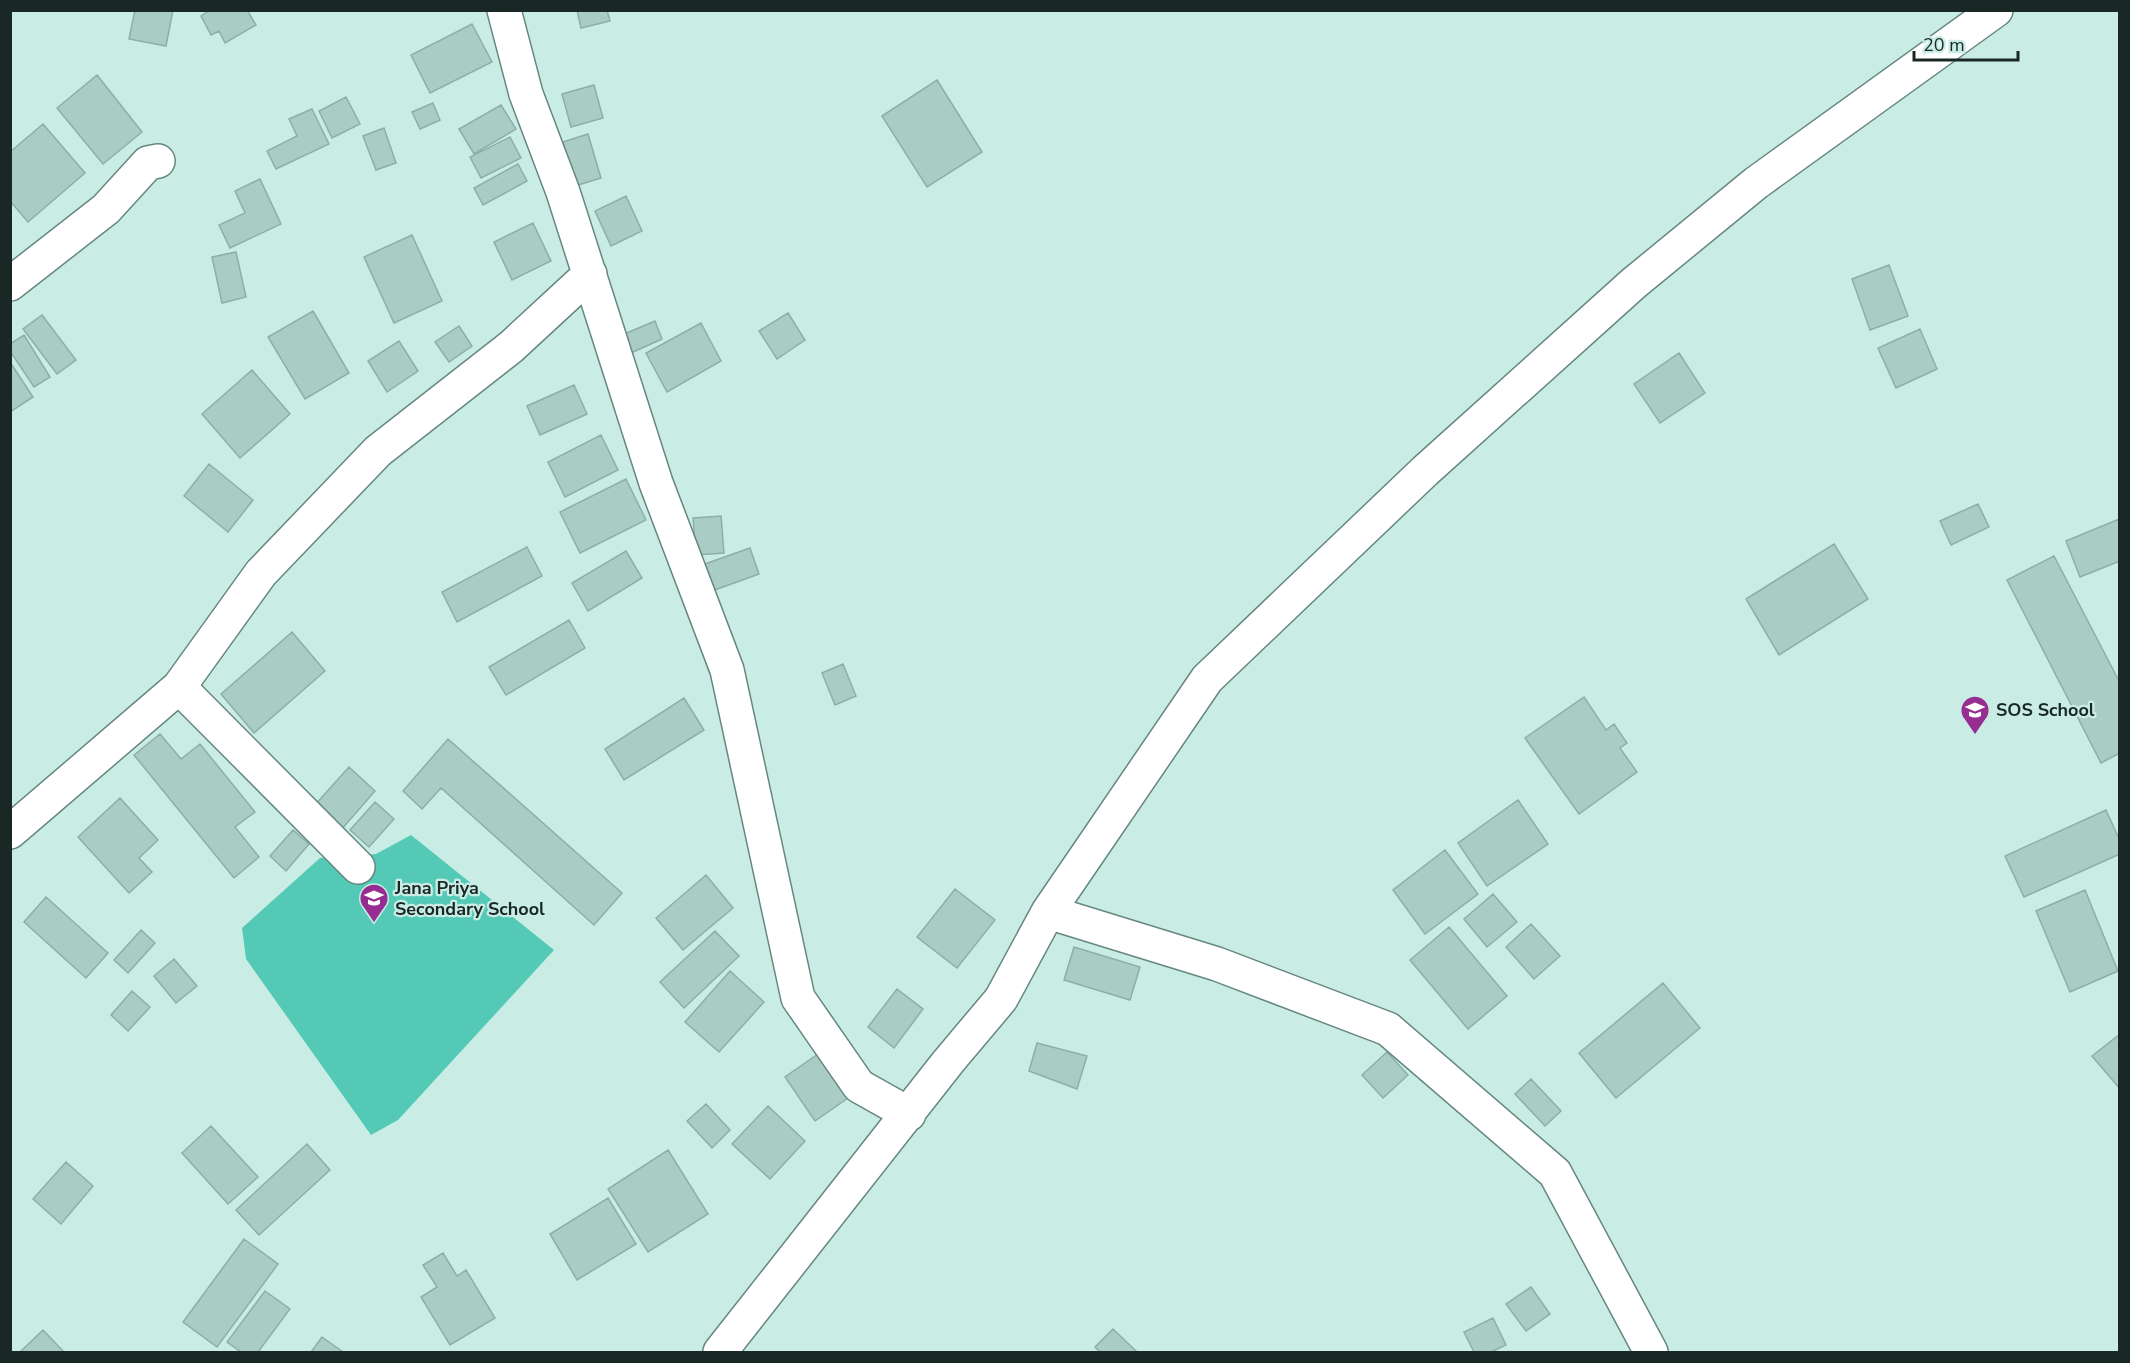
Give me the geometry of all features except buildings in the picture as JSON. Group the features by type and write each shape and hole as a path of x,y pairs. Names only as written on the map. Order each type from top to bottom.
{"street":[{"path":"504,10 526,94 563,192 656,483 727,670 798,998 859,1086 909,1114"},
{"path":"720,1353 1000,999 1048,912 1207,679 1425,471 1634,283 1756,183 1996,10"},
{"path":"10,284 106,209 148,163 158,161"},
{"path":"10,832 178,687 261,573 378,450 511,347 590,274"},
{"path":"178,687 358,867"},
{"path":"1048,912 1217,964 1388,1029 1555,1173 1651,1353"}],"green space":[{"path":"411,835 554,950 398,1120 371,1135 246,959 242,928 320,858 376,854"}],"place":[{"name":"SOS School","path":"1975,736"},
{"name":"Jana Priya Secondary School","path":"374,924"}]}
